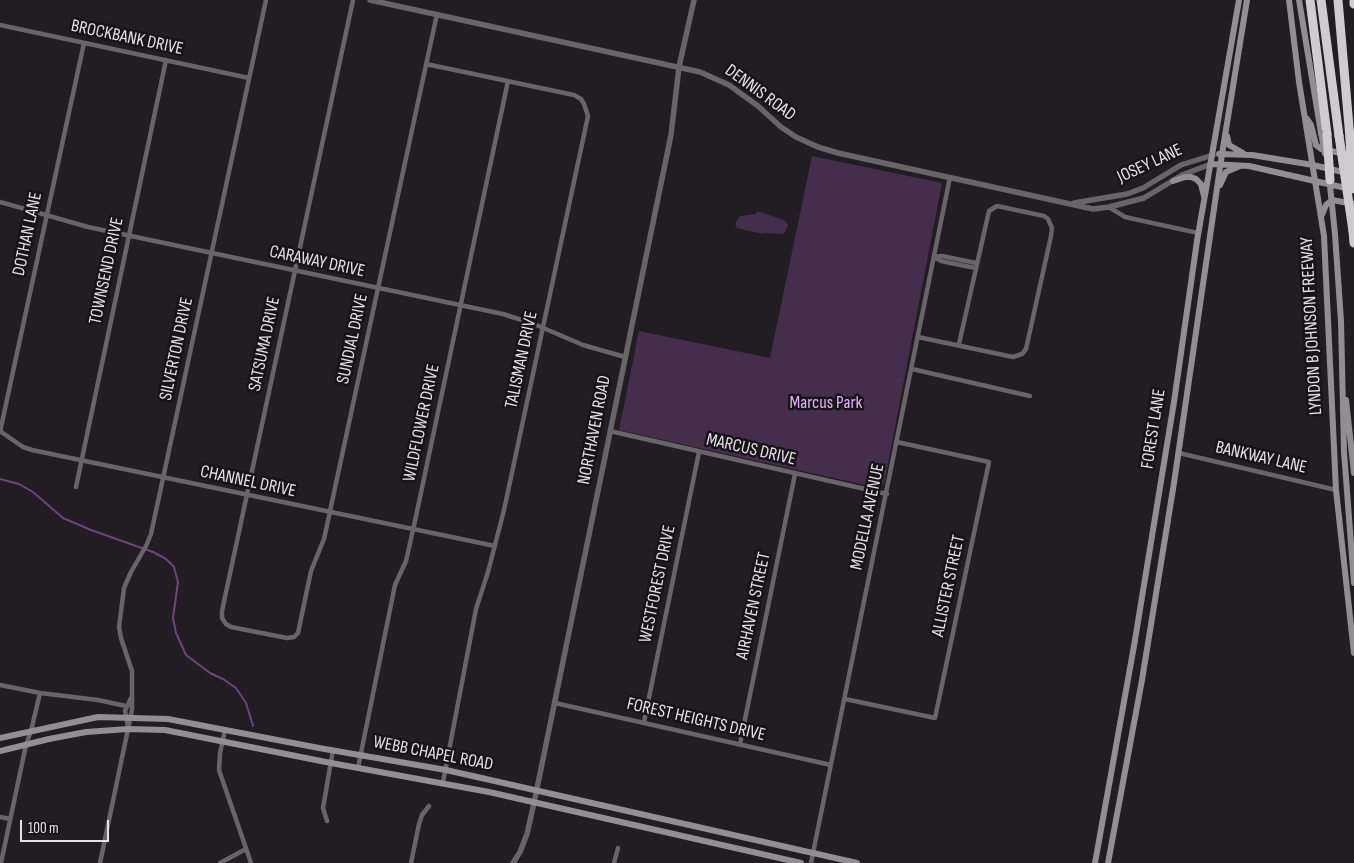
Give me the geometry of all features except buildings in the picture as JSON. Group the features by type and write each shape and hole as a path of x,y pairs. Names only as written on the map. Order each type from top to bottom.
{"highway":[{"path":"1310,0 1330,180"},
{"path":"1321,0 1353,231"},
{"path":"1338,0 1350,138 1354,243"}],"main road":[{"name":"FOREST LANE","path":"1095,863 1129,678 1166,450 1198,233 1239,0"},
{"name":"FOREST LANE","path":"1108,863 1142,680 1179,453 1222,154 1247,0"},
{"name":"LYNDON B JOHNSON FREEWAY","path":"1289,0 1291,24 1321,217 1328,297 1336,490 1354,653"},
{"path":"1299,0 1324,134"},
{"path":"1305,115 1311,125 1316,145 1321,149 1354,156"},
{"path":"1226,132 1230,145 1244,154"},
{"name":"JOSEY LANE","path":"1213,154 1244,154 1313,165 1354,174"},
{"name":"JOSEY LANE","path":"1211,164 1241,165 1354,190"},
{"path":"1216,196 1226,172 1241,165"},
{"path":"1172,181 1185,177 1196,179 1201,184 1204,199"},
{"path":"1330,180 1339,280 1344,452 1354,583"},
{"path":"1321,217 1326,205 1332,200 1354,204"},
{"path":"1194,262 1206,264"},
{"path":"1181,348 1194,350"},
{"path":"1342,372 1354,473"},
{"path":"1166,450 1179,453"},
{"path":"1143,590 1156,593"},
{"path":"1129,678 1142,680"},
{"name":"WEBB CHAPEL ROAD","path":"0,738 98,717 128,716 168,719 446,770 857,863"},
{"name":"WEBB CHAPEL ROAD","path":"0,752 86,732 128,729 164,730 331,763 443,782 801,863"},
{"path":"1116,747 1129,749"}],"street":[{"name":"SILVERTON DRIVE","path":"100,863 128,729 131,698 132,671 120,638 119,619 127,580 152,534 266,0"},
{"name":"SATSUMA DRIVE","path":"294,637 287,638 231,627 222,618 222,611 353,0"},
{"name":"DENNIS ROAD","path":"370,0 700,72 729,84 758,106 781,127 796,137 818,147 1072,204"},
{"name":"NORTHAVEN ROAD","path":"513,863 520,852 527,834 555,703 671,135 679,67 694,0"},
{"name":"SUNDIAL DRIVE","path":"294,637 300,628 311,572 324,539 437,14"},
{"name":"BROCKBANK DRIVE","path":"0,25 249,78"},
{"name":"DOTHAN LANE","path":"0,432 84,42"},
{"name":"TOWNSEND DRIVE","path":"76,487 166,60"},
{"name":"TALISMAN DRIVE","path":"426,64 574,95 581,99 588,116 495,546 476,609 443,782"},
{"name":"WILDFLOWER DRIVE","path":"358,768 395,585 406,561 413,530 508,81"},
{"name":"JOSEY LANE","path":"1072,204 1111,198 1136,191 1180,165 1213,154"},
{"name":"JOSEY LANE","path":"1072,204 1093,208 1109,208 1140,199 1156,192 1193,170 1211,164"},
{"name":"MODELLA AVENUE","path":"811,863 950,177"},
{"path":"1136,191 1140,199"},
{"name":"CARAWAY DRIVE","path":"0,202 88,228 511,316 583,345 625,357"},
{"path":"918,336 1013,357 1022,354 1027,345 1051,236 1051,223 1044,216 997,206 988,211 959,344"},
{"path":"1109,208 1125,217 1198,233"},
{"path":"934,257 942,256 976,265"},
{"path":"912,369 1030,396"},
{"name":"MARCUS DRIVE","path":"610,431 887,494"},
{"name":"CHANNEL DRIVE","path":"0,432 23,447 81,461 495,546"},
{"name":"ALLISTER STREET","path":"844,699 935,718 989,462 897,442"},
{"name":"WESTFOREST DRIVE","path":"644,722 699,452"},
{"name":"BANKWAY LANE","path":"1179,453 1336,490"},
{"name":"AIRHAVEN STREET","path":"740,744 796,474"},
{"path":"0,684 40,693 98,700 126,706"},
{"path":"0,863 26,745 40,693"},
{"name":"SILVERTON DRIVE","path":"128,716 126,706 131,698"},
{"name":"FOREST HEIGHTS DRIVE","path":"555,703 831,765"},
{"path":"225,730 219,770 251,863"},
{"path":"327,821 323,808 333,750"},
{"path":"411,863 419,824 428,806"},
{"path":"0,817 10,819"},
{"path":"614,863 618,848"},
{"path":"220,863 246,849"}],"green space":[{"name":"Marcus Park","path":"812,156 942,183 884,484 878,488 619,430 639,331 770,358"},
{"path":"757,211 784,220 788,225 784,234 763,234 737,228 735,224 740,216 756,214"}],"waterway":[{"path":"0,479 19,484 33,492 63,518 153,552 166,559 174,567 178,582 173,618 176,633 186,655 210,673 236,688 246,703 253,726"}]}
